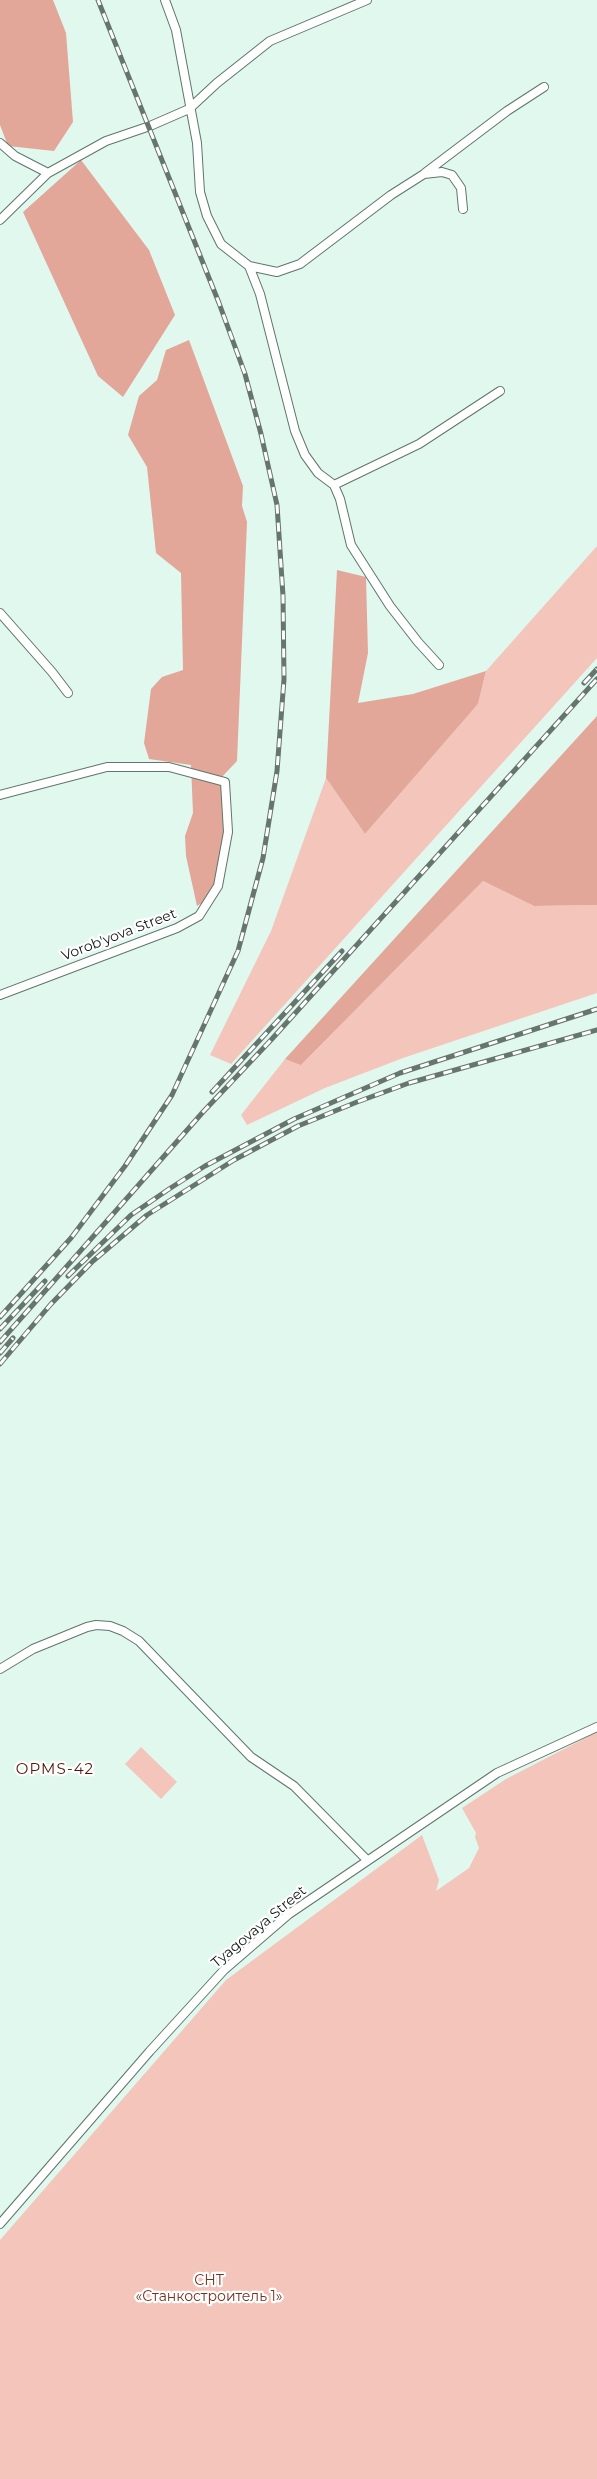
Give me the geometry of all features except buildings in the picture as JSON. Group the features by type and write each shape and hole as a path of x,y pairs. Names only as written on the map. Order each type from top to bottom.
{"street":[{"path":"165,0 176,30 189,109 197,143 200,192 207,216 222,244 249,266 276,272 300,264 391,195 424,174 507,111 544,87"},
{"path":"0,220 48,173 106,141 150,126 189,109 217,83 270,40 368,0"},
{"path":"0,144 15,156 48,173"},
{"path":"424,174 442,172 452,175 461,188 463,209"},
{"path":"249,266 260,294 295,430 305,455 318,473 334,485 340,499 350,545 390,606 439,665"},
{"path":"334,485 419,444 500,391"},
{"path":"0,613 52,672 68,694"},
{"name":"Vorob'yova Street","path":"0,795 107,767 169,766 225,782 228,832 218,886 199,916 177,928 0,995"},
{"path":"0,1669 33,1649 87,1627 96,1625 110,1626 123,1631 139,1641 251,1758 294,1786 366,1860"},
{"name":"Tyagovaya Street","path":"0,2224 150,2051 224,1970 289,1914 497,1773 597,1727"}],"green space":[{"path":"597,546 597,658 231,1064 210,1055 271,931 326,778 365,834 478,704 486,671"},
{"path":"483,881 534,906 597,905 597,993 403,1058 325,1088 247,1125 241,1115 285,1059 302,1064"},
{"name":"СНТ «Станкостроитель 1»","path":"597,1732 597,2479 0,2479 0,2240 226,1980 422,1835 439,1880 436,1891 469,1868 479,1848 475,1837 476,1833 462,1808 506,1779"},
{"path":"141,1747 177,1782 161,1799 125,1764"}],"shaded area":[{"path":"0,0 53,0 66,33 73,122 54,151 8,146 0,125"},
{"path":"81,160 149,250 175,315 123,397 98,376 23,212"},
{"path":"189,340 243,486 242,506 247,522 237,761 219,780 229,812 223,860 209,899 197,906 186,856 185,836 193,813 191,765 149,759 144,743 151,689 162,677 183,670 181,573 156,553 147,467 128,435 139,396 157,380 166,350"},
{"path":"337,570 366,577 368,653 358,703 413,694 486,671 478,704 365,834 326,778"},
{"path":"597,716 597,905 534,906 483,881 301,1065 285,1059"}],"railway":[{"path":"0,1317 71,1238 125,1166 172,1095 238,951 263,858 277,771 284,679 283,596 277,505 245,374 219,303 98,0"},
{"path":"584,683 597,669"},
{"path":"0,1342 203,1112 271,1040 597,679"},
{"path":"212,1092 342,951"},
{"path":"68,1276 131,1215 205,1166 294,1119 400,1073 597,1009"},
{"path":"0,1364 51,1304 93,1261 147,1215 234,1160 298,1126 409,1083 597,1030"},
{"path":"0,1329 45,1281"},
{"path":"0,1353 13,1338"}],"district":[{"name":"OPMS-42","path":"55,1770"}]}
